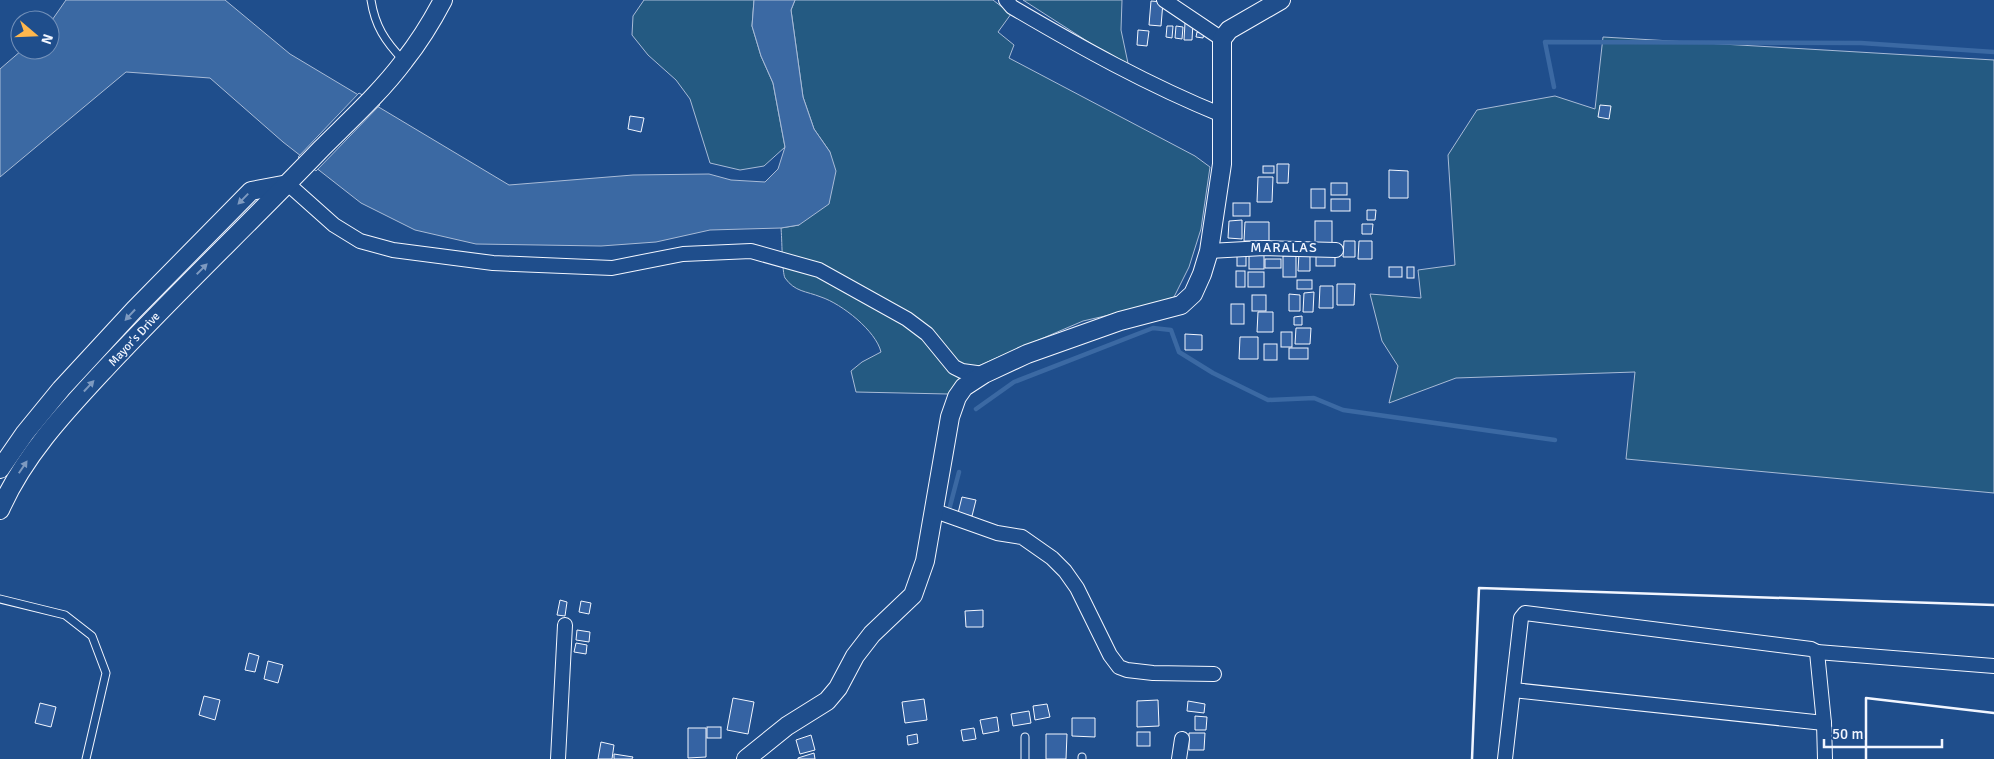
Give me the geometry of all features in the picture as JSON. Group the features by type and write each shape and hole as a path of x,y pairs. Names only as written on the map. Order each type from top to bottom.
{"street":[{"name":"Mayor's Drive","path":"0,510 8,491 23,467 57,423 154,317 294,178 400,67 429,25 443,0"},
{"path":"1006,0 1012,7 1108,63 1192,103 1222,115"},
{"path":"1164,0 1222,39"},
{"path":"746,759 787,726 827,701 838,688 855,656 872,634 913,595 925,560 950,417 957,397 964,387 984,374 1027,354 1120,320 1181,305 1193,294 1210,251 1222,164 1222,39 1230,30 1281,0"},
{"name":"Mayor's Drive","path":"0,469 7,456 61,389 134,310 251,191 294,178"},
{"path":"294,178 334,225 360,241 393,250 493,263 612,268 683,254 751,251 819,270 907,319 927,334 954,367 962,371 984,374"},
{"path":"1210,251 1264,248 1336,250"},
{"path":"42,411 57,423"},
{"path":"935,511 997,533 1022,537 1052,558 1065,571 1077,588 1110,655 1119,666 1128,670 1153,673 1214,674"},
{"path":"1505,759 1521,618 1525,613 1810,649 1817,652 1994,666"},
{"path":"558,759 565,626"},
{"path":"1817,652 1824,723 1825,759"},
{"path":"1514,690 1824,723"},
{"path":"1180,759 1182,739"}],"lane":[{"path":"371,0 378,26 400,67"},
{"path":"0,599 65,615 92,636 106,673 86,759"},
{"path":"1025,737 1025,759"}],"shaded area":[{"path":"66,0 225,0 290,54 509,185 633,175 709,174 731,180 765,182 778,169 785,147 773,83 761,56 752,26 754,0 795,0 791,10 803,97 814,129 830,152 836,171 829,204 799,225 781,228 710,230 656,242 601,246 476,244 415,230 361,203 283,142 210,78 126,72 0,177 0,69 10,60 60,60 59,10"},
{"path":"644,0 754,0 752,26 761,56 773,83 785,147 764,166 740,170 710,163 690,99 676,80 648,55 632,35 633,16"},
{"path":"795,0 993,0 1011,14 998,32 1014,45 1009,58 1195,156 1210,167 1201,229 1189,267 1174,297 1140,308 1083,321 978,366 948,394 856,392 851,371 862,362 881,352 878,344 865,327 848,312 821,297 797,289 789,283 784,275 781,228 799,225 830,152 814,129 803,97 791,10"},
{"path":"1023,0 1122,0 1121,30 1129,68"},
{"path":"1603,37 1994,60 1994,493 1626,459 1635,372 1456,378 1389,403 1398,366 1382,341 1370,294 1421,298 1418,270 1455,265 1448,155 1477,110 1555,96 1595,109"}],"pier":[{"path":"359,93 380,105 316,171 298,157"}],"building":[{"path":"1151,1 1163,2 1161,26 1149,25"},
{"path":"1185,23 1193,23 1192,40 1184,40"},
{"path":"1167,26 1173,26 1172,38 1166,37"},
{"path":"1176,26 1183,27 1182,39 1175,38"},
{"path":"1138,30 1149,31 1147,46 1137,45"},
{"path":"1197,32 1204,33 1203,38 1196,37"},
{"path":"1600,105 1611,106 1609,119 1598,117"},
{"path":"630,116 644,118 641,132 628,129"},
{"path":"1277,164 1289,164 1288,183 1277,183"},
{"path":"1263,166 1274,166 1274,173 1263,173"},
{"path":"1389,170 1408,171 1408,198 1389,198"},
{"path":"1258,177 1273,177 1272,202 1257,202"},
{"path":"1331,183 1347,183 1347,195 1331,195"},
{"path":"1311,189 1325,189 1325,208 1311,208"},
{"path":"1331,199 1350,199 1350,211 1331,211"},
{"path":"1233,203 1250,203 1250,216 1233,216"},
{"path":"1367,210 1376,210 1375,220 1367,220"},
{"path":"1242,220 1242,239 1228,238 1229,221"},
{"path":"1315,221 1332,221 1332,244 1315,244"},
{"path":"1245,222 1269,222 1269,241 1244,241"},
{"path":"1362,224 1373,224 1372,234 1362,234"},
{"path":"1344,241 1355,241 1355,257 1343,257"},
{"path":"1359,241 1372,241 1372,259 1358,259"},
{"path":"1249,250 1264,250 1264,269 1249,269"},
{"path":"1237,251 1246,251 1246,266 1237,266"},
{"path":"1316,252 1335,252 1335,266 1316,266"},
{"path":"1299,253 1310,253 1310,271 1298,271"},
{"path":"1283,256 1296,256 1296,277 1283,277"},
{"path":"1265,259 1281,259 1281,268 1265,268"},
{"path":"1389,267 1402,267 1402,277 1389,277"},
{"path":"1407,267 1414,267 1414,278 1407,278"},
{"path":"1236,271 1245,271 1245,287 1236,287"},
{"path":"1248,272 1264,272 1264,287 1248,287"},
{"path":"1297,280 1312,280 1312,289 1297,289"},
{"path":"1337,284 1355,284 1354,305 1337,305"},
{"path":"1320,286 1333,286 1333,308 1319,308"},
{"path":"1314,292 1313,312 1303,312 1304,293"},
{"path":"1289,294 1300,295 1300,311 1289,311"},
{"path":"1252,295 1266,295 1266,311 1252,311"},
{"path":"1231,304 1244,304 1244,324 1231,324"},
{"path":"1258,312 1273,312 1273,332 1257,332"},
{"path":"1302,316 1302,325 1294,325 1294,317"},
{"path":"1296,328 1311,328 1310,344 1295,344"},
{"path":"1281,332 1292,332 1292,347 1281,347"},
{"path":"1185,334 1202,335 1202,350 1185,350"},
{"path":"1240,337 1258,337 1258,359 1239,359"},
{"path":"1264,344 1277,344 1277,360 1264,360"},
{"path":"1289,348 1308,348 1308,359 1289,359"},
{"path":"962,497 976,500 972,516 958,513"},
{"path":"560,600 567,602 565,616 557,615"},
{"path":"581,601 591,603 589,614 579,612"},
{"path":"983,610 983,627 966,627 965,611"},
{"path":"577,630 590,632 589,642 576,640"},
{"path":"576,643 587,645 586,654 574,652"},
{"path":"249,653 259,656 255,672 245,670"},
{"path":"268,661 283,665 278,683 264,679"},
{"path":"204,696 220,700 215,720 199,715"},
{"path":"733,698 754,702 748,734 727,730"},
{"path":"924,699 927,720 905,723 902,702"},
{"path":"1158,700 1159,726 1137,727 1137,701"},
{"path":"1188,701 1205,704 1204,713 1187,711"},
{"path":"40,703 56,707 51,727 35,723"},
{"path":"1047,704 1050,717 1035,720 1033,706"},
{"path":"1029,711 1031,723 1013,726 1011,714"},
{"path":"1195,716 1207,717 1206,730 1195,730"},
{"path":"997,717 999,731 983,734 980,720"},
{"path":"1072,718 1095,718 1095,737 1072,736"},
{"path":"707,727 721,727 721,738 707,738"},
{"path":"688,728 706,728 706,757 688,758"},
{"path":"974,728 976,739 963,741 961,730"},
{"path":"1137,732 1150,732 1150,746 1137,746"},
{"path":"1189,733 1205,733 1204,750 1189,750"},
{"path":"917,734 918,743 908,745 907,736"},
{"path":"1046,734 1067,734 1066,759 1046,759"},
{"path":"811,735 815,750 800,754 796,740"},
{"path":"601,742 614,745 612,759 598,759"},
{"path":"814,753 815,759 798,759 798,758"},
{"path":"614,754 633,757 632,759 614,759"}],"waterway":[{"path":"1554,87 1545,42 1861,43 1994,52"},
{"path":"976,409 1014,382 1153,328 1171,330 1179,352 1213,373 1268,400 1314,398 1343,410 1555,440"},
{"path":"949,510 959,472"}],"wall":[{"path":"1472,759 1479,588 1994,605"},
{"path":"1866,759 1866,698 1994,713"}],"district":[{"name":"MARALAS","path":"1284,247"}]}
